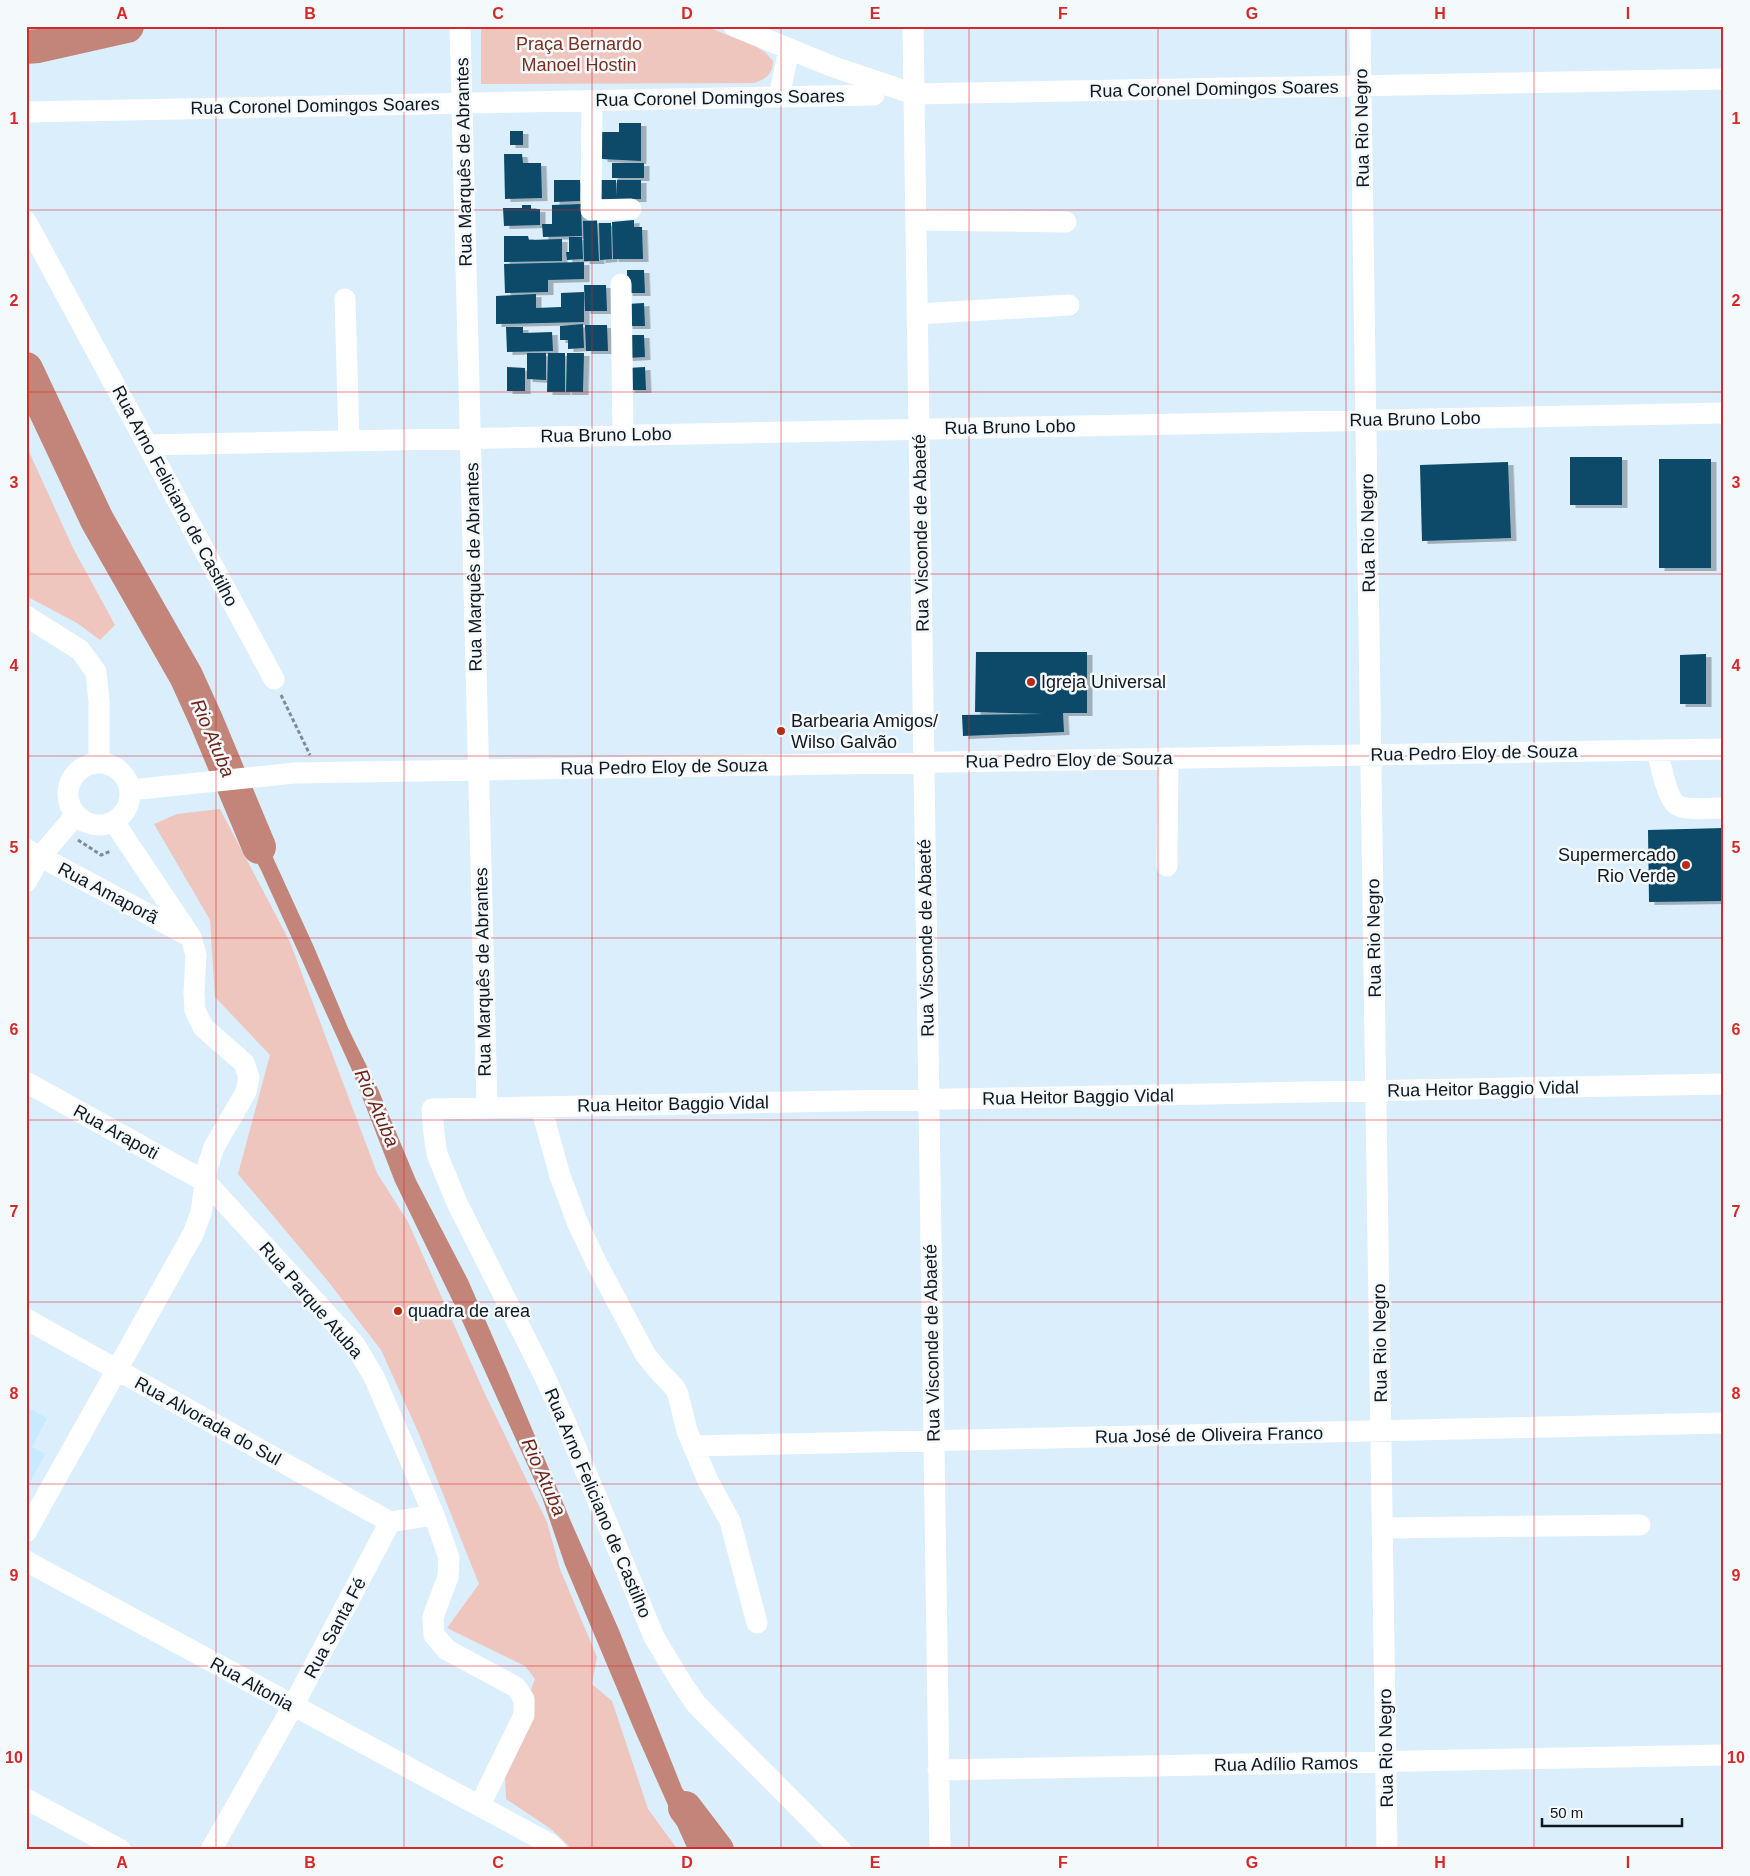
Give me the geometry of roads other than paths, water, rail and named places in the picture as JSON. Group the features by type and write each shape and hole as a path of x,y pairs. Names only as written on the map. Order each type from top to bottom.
{"street":[{"name":"Rua Marquês de Abrantes","path":"460,26 487,1108"},
{"name":"Rua Coronel Domingos Soares","path":"734,26 831,66 914,94 1724,79"},
{"name":"Rua Visconde de Abaeté","path":"913,26 940,1850"},
{"name":"Rua Rio Negro","path":"1360,26 1387,1850"},
{"path":"779,97 790,49"},
{"name":"Rua Coronel Domingos Soares","path":"26,112 874,95"},
{"path":"592,100 591,210 631,209"},
{"path":"916,220 1066,222"},
{"name":"Rua Arno Feliciano de Castilho","path":"26,221 274,678"},
{"path":"621,284 622,435"},
{"path":"345,299 349,440"},
{"path":"918,314 1069,305"},
{"name":"Rua Bruno Lobo","path":"147,445 1724,413"},
{"path":"26,616 80,650 96,672 99,763"},
{"name":"Rua Pedro Eloy de Souza","path":"130,790 295,773 1724,749"},
{"path":"1657,750 1670,798 1676,805 1686,808 1724,808"},
{"path":"1167,866 1168,758"},
{"path":"26,882 33,853 69,823 84,822 94,826 104,826 122,816 127,808 130,790 122,774 108,764 99,763 89,764 80,770 68,786 69,823"},
{"path":"26,1532 192,1234 201,1213 207,1168 214,1147 246,1092 249,1077 244,1063 203,1027 195,1010 196,955 190,937 114,822"},
{"name":"Rua Amaporã","path":"33,853 190,937"},
{"name":"Rua Arapoti","path":"26,1082 206,1182"},
{"name":"Rua Heitor Baggio Vidal","path":"432,1109 1724,1084"},
{"path":"541,1107 560,1176 578,1224 614,1298 645,1354 678,1394 682,1419 693,1446 708,1481 730,1521 757,1624"},
{"name":"Rua Arno Feliciano de Castilho","path":"432,1109 437,1154 443,1170 547,1381 654,1637 696,1704 841,1850"},
{"name":"Rua Parque Atuba","path":"206,1182 355,1345 374,1376 434,1515 449,1558 448,1577 433,1617 434,1635 446,1650 516,1686 524,1699 524,1715 480,1805"},
{"name":"Rua Alvorada do Sul","path":"26,1319 390,1522"},
{"name":"Rua José de Oliveira Franco","path":"693,1446 1724,1423"},
{"path":"390,1522 434,1515"},
{"name":"Rua Santa Fé","path":"211,1850 294,1706 390,1522"},
{"path":"1383,1528 1640,1525"},
{"name":"Rua Altonia","path":"26,1560 480,1805"},
{"name":"Rua Adílio Ramos","path":"938,1770 1724,1755"},
{"path":"26,1799 121,1850"},
{"path":"480,1805 550,1844 556,1850"}],"water":[{"path":"225,803 249,805 314,947 348,1028 378,1089 416,1180 468,1280 619,1630 682,1788 719,1841 708,1850 688,1850 634,1729 565,1565 542,1497 459,1314 395,1182 351,1068 261,870"}],"waterway":[{"path":"26,47 127,26"},
{"name":"Rio Atuba","path":"26,369 97,520 186,676 259,847"},
{"name":"Rio Atuba","path":"685,1808 717,1850"}],"place":[{"name":"Igreja Universal","path":"1031,682"},
{"name":"Barbearia Amigos/ Wilso Galvão","path":"781,731"},
{"name":"Supermercado Rio Verde","path":"1686,865"},
{"name":"quadra de area","path":"398,1311"}],"park label":[{"name":"Praça Bernardo Manoel Hostin","path":"579,54"}]}
